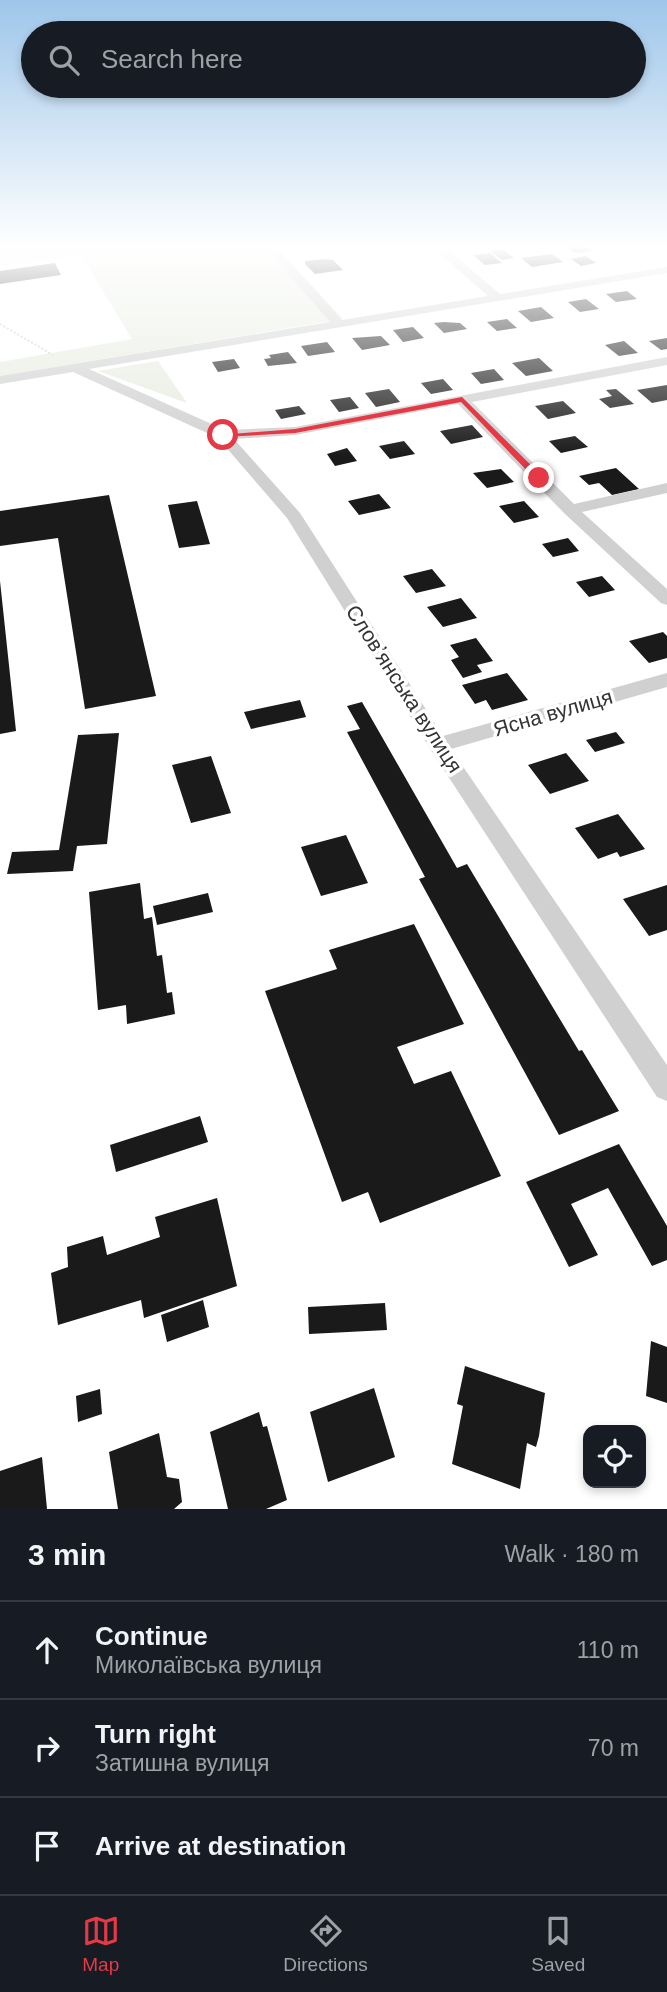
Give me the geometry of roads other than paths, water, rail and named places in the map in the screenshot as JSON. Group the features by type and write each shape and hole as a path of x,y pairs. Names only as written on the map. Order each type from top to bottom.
{"street":[{"path":"331,314 340,324"},
{"path":"0,380 398,314"},
{"path":"223,435 295,431 667,361"},
{"name":"Словʼянська вулиця","path":"73,367 223,435 294,516 438,745 667,1088"},
{"path":"462,400 570,510 667,598"},
{"path":"570,510 667,488"},
{"name":"Ясна вулиця","path":"438,745 667,680"}]}
